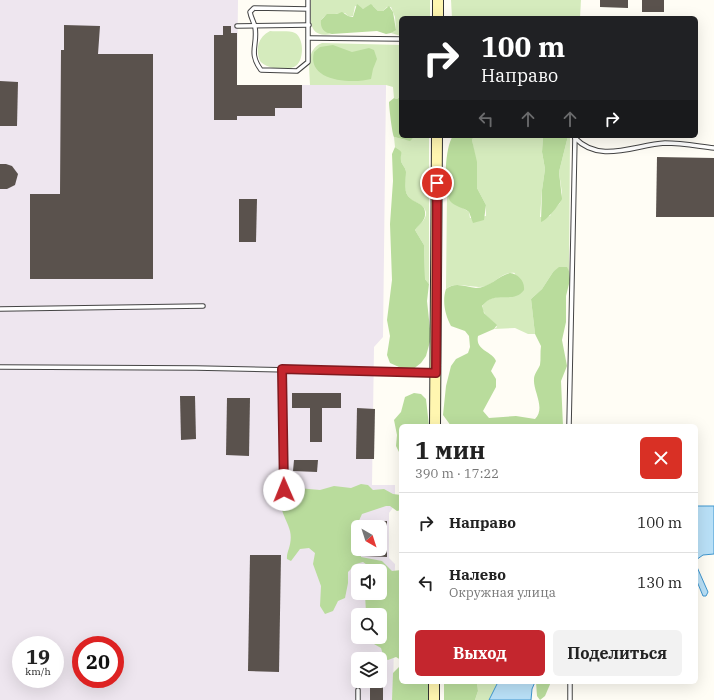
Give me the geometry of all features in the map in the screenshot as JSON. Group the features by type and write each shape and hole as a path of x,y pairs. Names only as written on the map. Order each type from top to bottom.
{"main road":[{"path":"438,0 438,16"},
{"path":"435,424 437,138"},
{"path":"434,684 434,700"}],"lane":[{"path":"308,0 309,38 308,62 297,71 261,70 254,60 255,26 251,21 250,12 254,8 308,9"},
{"path":"237,26 308,25"},
{"path":"309,38 399,39"},
{"path":"569,424 575,138"},
{"path":"576,138 580,143 594,151 620,152 664,143 689,143 714,148"},
{"path":"0,309 203,306"},
{"path":"0,367 282,369 436,373"},
{"path":"282,369 284,490"},
{"path":"570,684 570,700"},
{"path":"358,690 358,700"}],"shaded area":[{"path":"0,0 238,0 237,85 386,85 383,337 374,347 372,485 395,485 395,505 389,513 389,558 395,564 393,700 0,700"}],"green space":[{"path":"311,0 430,0 430,16 399,16 399,35 391,33 396,29 395,17 391,7 387,7 383,11 378,11 373,6 363,9 355,6 353,16 348,16 345,13 323,17 321,20 329,34 332,34 324,35 318,33 314,30 311,20"},
{"path":"451,0 581,0 580,16 452,16"},
{"path":"357,4 363,9 371,4 378,11 383,11 389,6 393,12 396,30 386,34 377,31 332,34 323,30 321,20 327,14 337,14 342,12 353,17"},
{"path":"270,31 290,32 295,33 298,36 301,43 302,53 297,65 289,68 278,69 267,66 260,61 258,48 260,40"},
{"path":"322,43 399,45 399,98 397,99 394,98 393,87 386,85 310,85 309,67 311,55 317,46"},
{"path":"333,45 352,52 369,48 374,50 377,59 371,79 363,81 343,81 333,79 317,70 313,62 314,52 320,47"},
{"path":"394,98 397,99 399,98 399,138 413,138 410,141 394,137 392,131 389,102"},
{"path":"394,137 406,140 413,138 429,138 429,284 425,279 424,245 415,230 424,220 426,212 423,207 410,198 406,193 406,171 401,161 401,152 395,147"},
{"path":"452,138 473,138 472,140 477,162 477,188 486,205 484,220 473,223 469,212 450,201 446,188 446,168"},
{"path":"473,138 543,138 542,152 545,169 540,217 550,216 552,211 560,203 562,193 559,172 568,138 570,138 569,271 564,267 553,272 542,289 531,299 535,334 528,334 515,328 494,329 497,327 494,322 482,309 487,300 505,296 515,273 503,275 486,286 476,287 455,285 446,289 447,195 450,200 469,212 470,218 486,216 486,205 477,188 477,167 472,140"},
{"path":"543,138 568,138 559,172 562,199 553,212 541,222 542,190 545,169 542,152"},
{"path":"395,147 401,152 401,161 406,171 406,193 410,198 423,207 425,212 423,220 415,230 424,245 425,279 429,284 427,301 431,338 426,356 421,363 412,370 408,371 390,363 387,355 390,336 387,320 392,280 390,224 393,181 392,154"},
{"path":"559,267 567,267 570,280 566,296 566,322 562,340 567,366 561,381 563,424 450,424 443,415 446,386 451,366 456,359 468,353 470,347 469,336 465,331 451,326 449,322 444,303 446,289 453,285 476,288 485,286 510,273 518,276 522,281 524,290 520,294 509,297 492,298 482,306 484,313 497,325 494,329 478,336 479,345 481,348 491,355 496,361 491,371 496,379 496,387 483,411 489,418 516,416 535,419 538,415 539,405 534,379 540,365 541,346 535,334 531,299 542,289 553,272"},
{"path":"414,393 421,394 426,399 429,424 399,424 399,452 396,446 397,435 394,420 401,412 405,397"},
{"path":"361,484 368,485 373,490 384,489 393,494 399,495 399,510 397,511 390,506 386,506 362,514 359,520 351,520 351,556 361,556 382,561 385,564 366,564 363,562 351,564 351,569 348,572 348,583 345,598 338,601 333,611 325,614 320,606 321,586 313,564 315,553 309,548 300,549 291,561 287,559 291,536 280,504 280,498 284,488 320,490 334,486 351,488"},
{"path":"387,566 392,571 399,570 399,659 396,657 387,660 387,652 382,652 381,648 374,644 387,644 387,608 366,608 365,600 387,600"},
{"path":"399,667 399,684 428,684 428,700 392,700 393,673"},
{"path":"444,684 477,684 478,691 475,700 444,700"},
{"path":"477,684 497,684 489,700 475,700 478,691"},
{"path":"536,684 550,684 545,696 540,700 537,696"}],"water":[{"path":"698,506 714,506 714,554 703,555 698,559"},
{"path":"698,569 708,592 706,596 703,596 698,584"},
{"path":"497,684 534,684 531,700 489,700"}],"building":[{"path":"600,0 628,0 628,8 600,7"},
{"path":"642,0 664,0 664,12 642,12"},
{"path":"64,25 100,26 98,54 153,54 153,279 30,279 30,194 60,194 61,50 64,50"},
{"path":"223,26 231,26 231,33 237,33 237,85 302,85 302,108 275,108 275,116 237,116 237,120 214,120 214,35 223,35"},
{"path":"0,81 18,82 17,126 0,126"},
{"path":"657,157 714,158 714,217 656,217"},
{"path":"0,164 12,166 18,174 15,185 7,189 0,189"},
{"path":"239,199 257,199 256,242 239,242"},
{"path":"292,393 341,393 341,408 322,408 322,442 310,442 310,408 292,408"},
{"path":"180,396 195,396 196,439 181,440"},
{"path":"227,398 250,398 249,456 226,455"},
{"path":"357,408 375,409 374,459 356,459"},
{"path":"294,460 318,460 317,472 293,471"},
{"path":"250,555 281,555 279,672 248,671"},
{"path":"364,556 387,556 387,557"},
{"path":"370,688 383,688 383,700 370,700"}],"route":[{"path":"284,490 282,369 436,373 437,183"}]}
